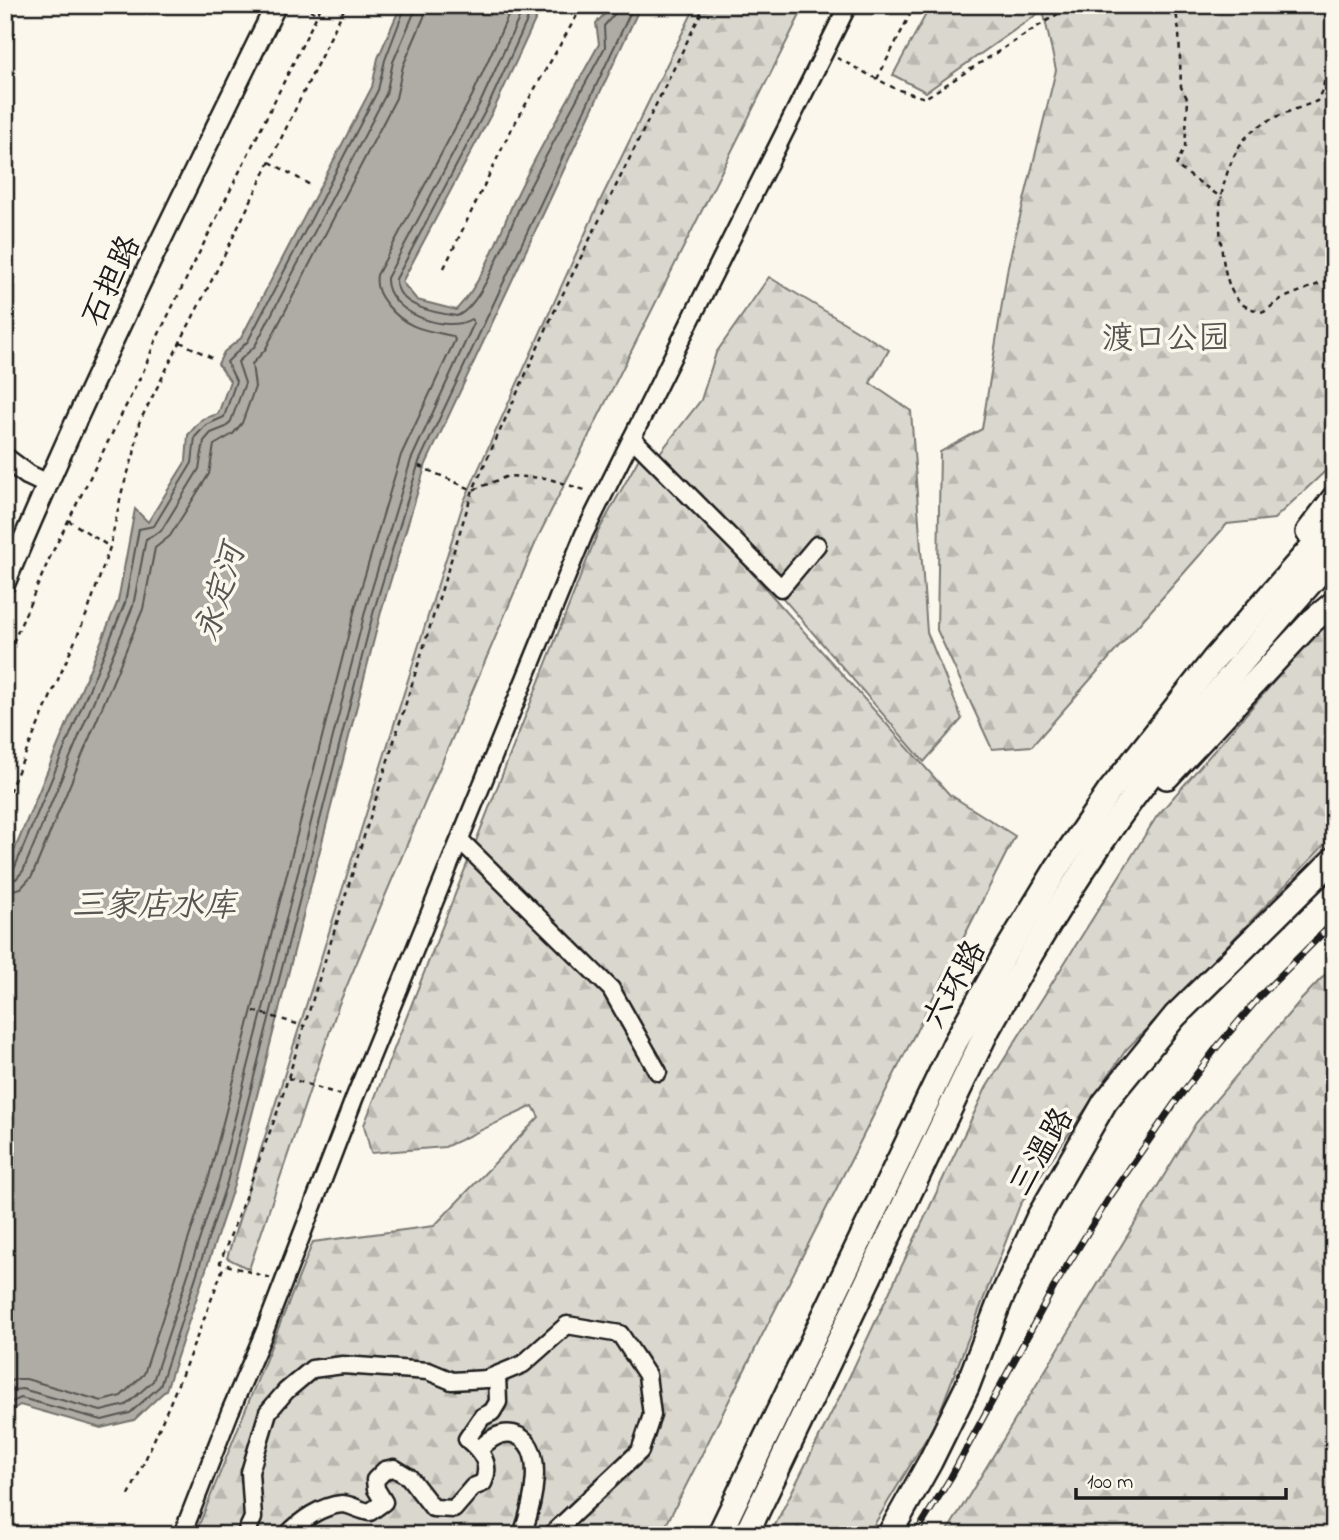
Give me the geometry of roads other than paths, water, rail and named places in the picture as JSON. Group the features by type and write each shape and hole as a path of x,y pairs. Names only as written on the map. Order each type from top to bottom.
{"highway":[{"path":"1215,658 1334,498"},
{"name":"六环路","path":"719,1535 967,1021 1057,869 1110,792 1215,658 1334,522"},
{"name":"六环路","path":"746,1535 988,1029 1031,953 1131,800 1187,728 1334,556"},
{"path":"1085,868 1217,722 1312,621 1334,603"},
{"name":"三温路","path":"889,1535 930,1462 967,1387 1000,1300 1038,1218 1105,1102 1175,1016 1334,859"}],"main road":[{"name":"石担路","path":"5,583 47,484 188,183 276,5"},
{"path":"5,458 28,475 47,484"}],"street":[{"path":"182,1535 354,1099 583,534 848,5"},
{"path":"632,438 780,588 817,545"},
{"path":"460,840 611,989 659,1072"},
{"path":"245,1535 253,1518 250,1472 268,1412 286,1391 312,1368 343,1365 428,1370 452,1381 487,1379 523,1364 567,1325 620,1334 647,1375 652,1415 640,1451 551,1535"},
{"path":"287,1535 299,1522 327,1507 342,1504 369,1512 384,1502 376,1489 375,1480 385,1470 394,1468 409,1476 433,1508 453,1509 473,1487 483,1483 486,1476 486,1462 479,1450 467,1439 482,1417 492,1412 498,1402 497,1375"},
{"path":"479,1450 488,1440 509,1433 521,1437 530,1446 536,1473 533,1499 522,1535"}],"water":[{"name":"三家店水库","path":"401,5 542,5 495,107 402,282 417,300 456,310 483,272 544,141 599,44 596,23 613,5 641,5 426,464 381,612 234,1185 166,1390 134,1420 101,1428 20,1405 5,1414 5,873 118,601 135,509 148,522 186,461 188,435 202,419 218,414 230,381 218,364 224,352 241,338 372,87 378,58"}],"railway":[{"path":"915,1535 951,1477 1054,1287 1109,1198 1217,1047 1261,995 1334,922"}],"park label":[{"name":"渡口公园","path":"1166,337"}],"water label":[{"name":"永定河","path":"218,592"}]}
